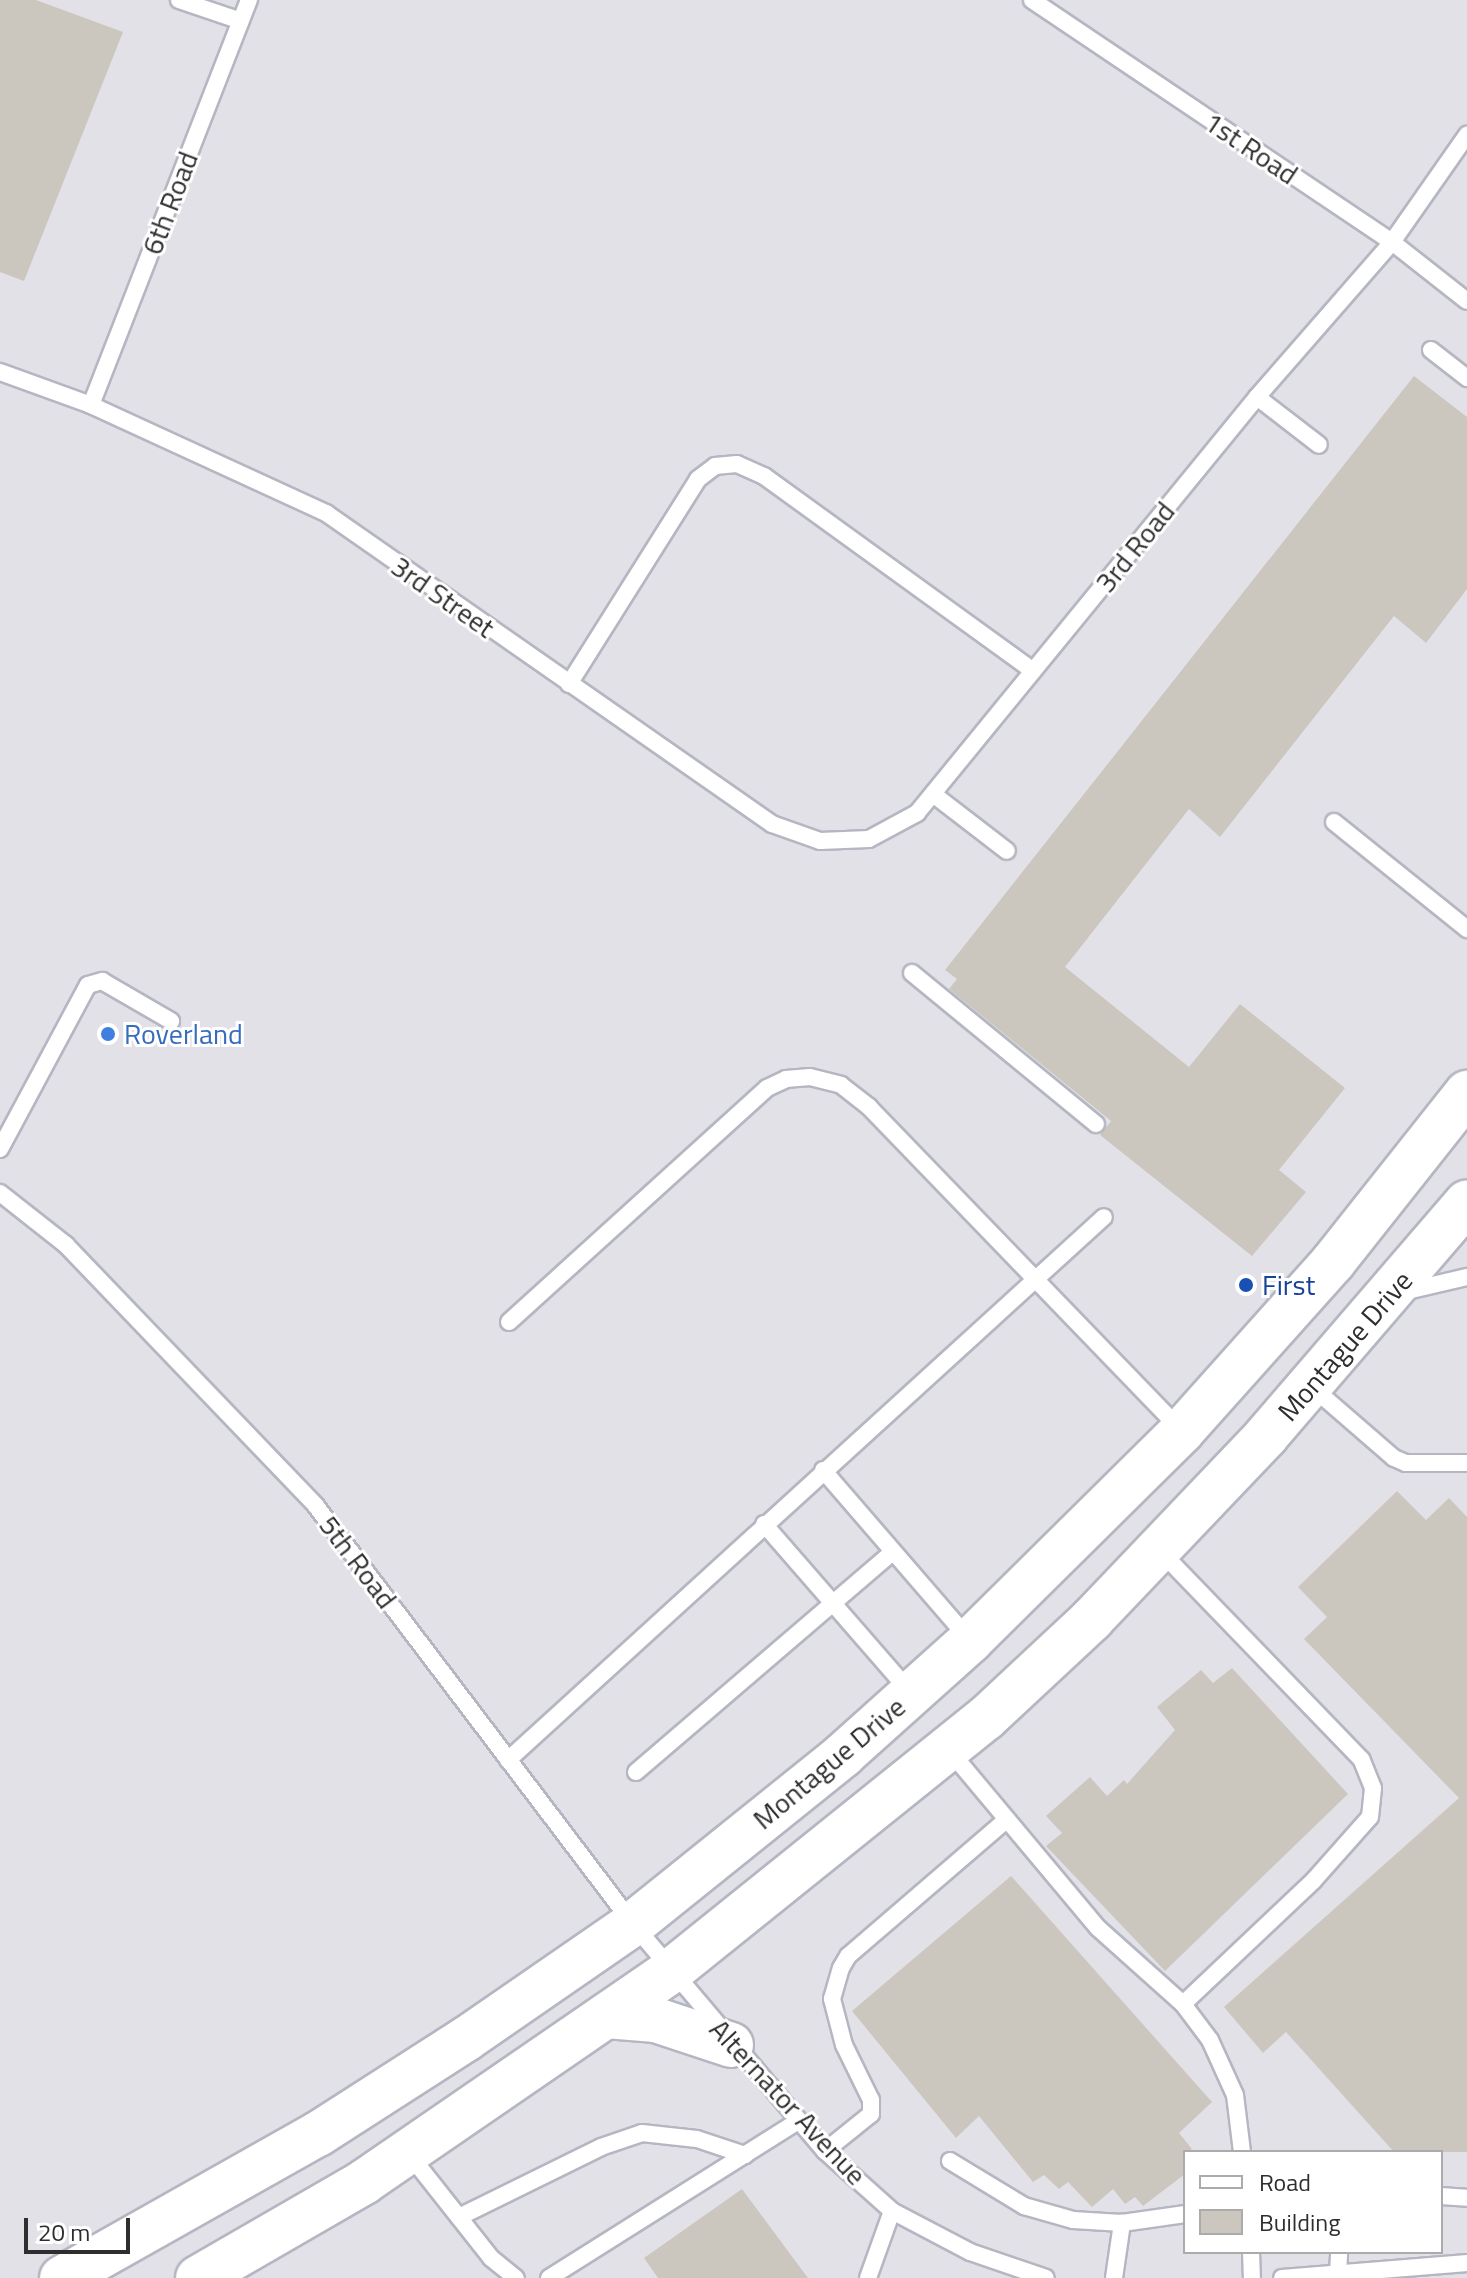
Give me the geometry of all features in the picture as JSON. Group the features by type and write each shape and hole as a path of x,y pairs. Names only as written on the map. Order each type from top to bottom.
{"main road":[{"name":"Montague Drive","path":"62,2278 318,2134 633,1924 843,1755 970,1641 1182,1431 1333,1262 1467,1093"},
{"name":"Montague Drive","path":"225,2271 408,2153 671,1971 948,1749 1074,1636 1159,1550 1312,1387 1467,1202"},
{"path":"606,2016 656,2020 731,2045"}],"lane":[{"path":"179,0 241,21"},
{"name":"6th Road","path":"91,405 249,0"},
{"name":"1st Road","path":"1032,0 1392,242 1467,301"},
{"name":"3rd Road","path":"869,839 917,813 1257,397 1392,242 1467,135"},
{"path":"1431,350 1467,378"},
{"name":"3rd Street","path":"0,372 91,405 326,513 772,824 820,841 869,839"},
{"path":"1257,397 1319,445"},
{"path":"569,684 698,479 715,466 737,464 764,476 1033,671"},
{"path":"933,794 1007,851"},
{"path":"1334,822 1464,921"},
{"path":"912,973 1096,1124"},
{"path":"0,1149 88,985 102,981 171,1021"},
{"path":"509,1322 767,1088 786,1079 810,1077 841,1085 869,1107 1033,1281 1182,1431"},
{"name":"5th Road","path":"0,1193 66,1245 316,1506 671,1971"},
{"path":"508,1760 1104,1217"},
{"path":"1392,1294 1467,1277"},
{"path":"1312,1387 1394,1458 1406,1463 1467,1463"},
{"path":"823,1470 970,1641"},
{"path":"764,1524 911,1694"},
{"path":"1159,1550 1361,1759 1373,1788 1370,1817 1333,1859 1183,2004"},
{"path":"636,1772 832,1599 893,1552"},
{"path":"948,1749 1098,1928 1183,2004 1210,2040 1235,2095 1242,2150"},
{"path":"825,2151 871,2114 871,2100 844,2045 832,1999 841,1968 848,1956 1006,1820"},
{"name":"Alternator Avenue","path":"671,1971 731,2045 825,2151 892,2211 970,2252 1046,2278"},
{"path":"549,2278 798,2121"},
{"path":"459,2217 642,2133 697,2139 745,2155"},
{"path":"408,2153 491,2258 516,2278"},
{"path":"950,2161 1024,2206 1073,2220 1122,2223 1183,2214"},
{"path":"1443,2196 1467,2198"},
{"path":"868,2278 892,2211"},
{"path":"1114,2278 1122,2223"},
{"path":"1251,2254 1252,2278"},
{"path":"1338,2274 1339,2254"},
{"path":"1282,2278 1418,2272 1467,2263"}],"shaded area":[{"path":"0,0 1467,0 1467,2278 0,2278"}],"building":[{"path":"0,0 36,0 123,32 24,281 0,272"},
{"path":"1414,376 1467,417 1467,589 1426,643 1394,616 1220,837 1189,809 1065,967 1189,1067 1240,1004 1345,1088 1279,1170 1306,1192 1252,1256 1100,1135 1111,1121 949,989 957,979 945,970"},
{"path":"1397,1491 1426,1520 1449,1498 1467,1517 1467,2152 1392,2150 1286,2032 1263,2053 1224,2007 1459,1798 1304,1639 1327,1617 1298,1587"},
{"path":"1232,1668 1348,1794 1165,1971 1046,1846 1062,1833 1046,1816 1090,1777 1107,1796 1124,1780 1127,1784 1175,1730 1157,1707 1201,1670 1213,1683"},
{"path":"1011,1876 1212,2102 1179,2133 1192,2149 1183,2150 1183,2176 1143,2206 1135,2197 1125,2204 1113,2189 1092,2207 1068,2182 1059,2189 1044,2175 1033,2182 979,2116 956,2138 852,2011"},
{"path":"742,2189 808,2278 658,2278 644,2258"}],"place":[{"name":"Roverland","path":"108,1034"},
{"name":"First","path":"1246,1285"}]}
